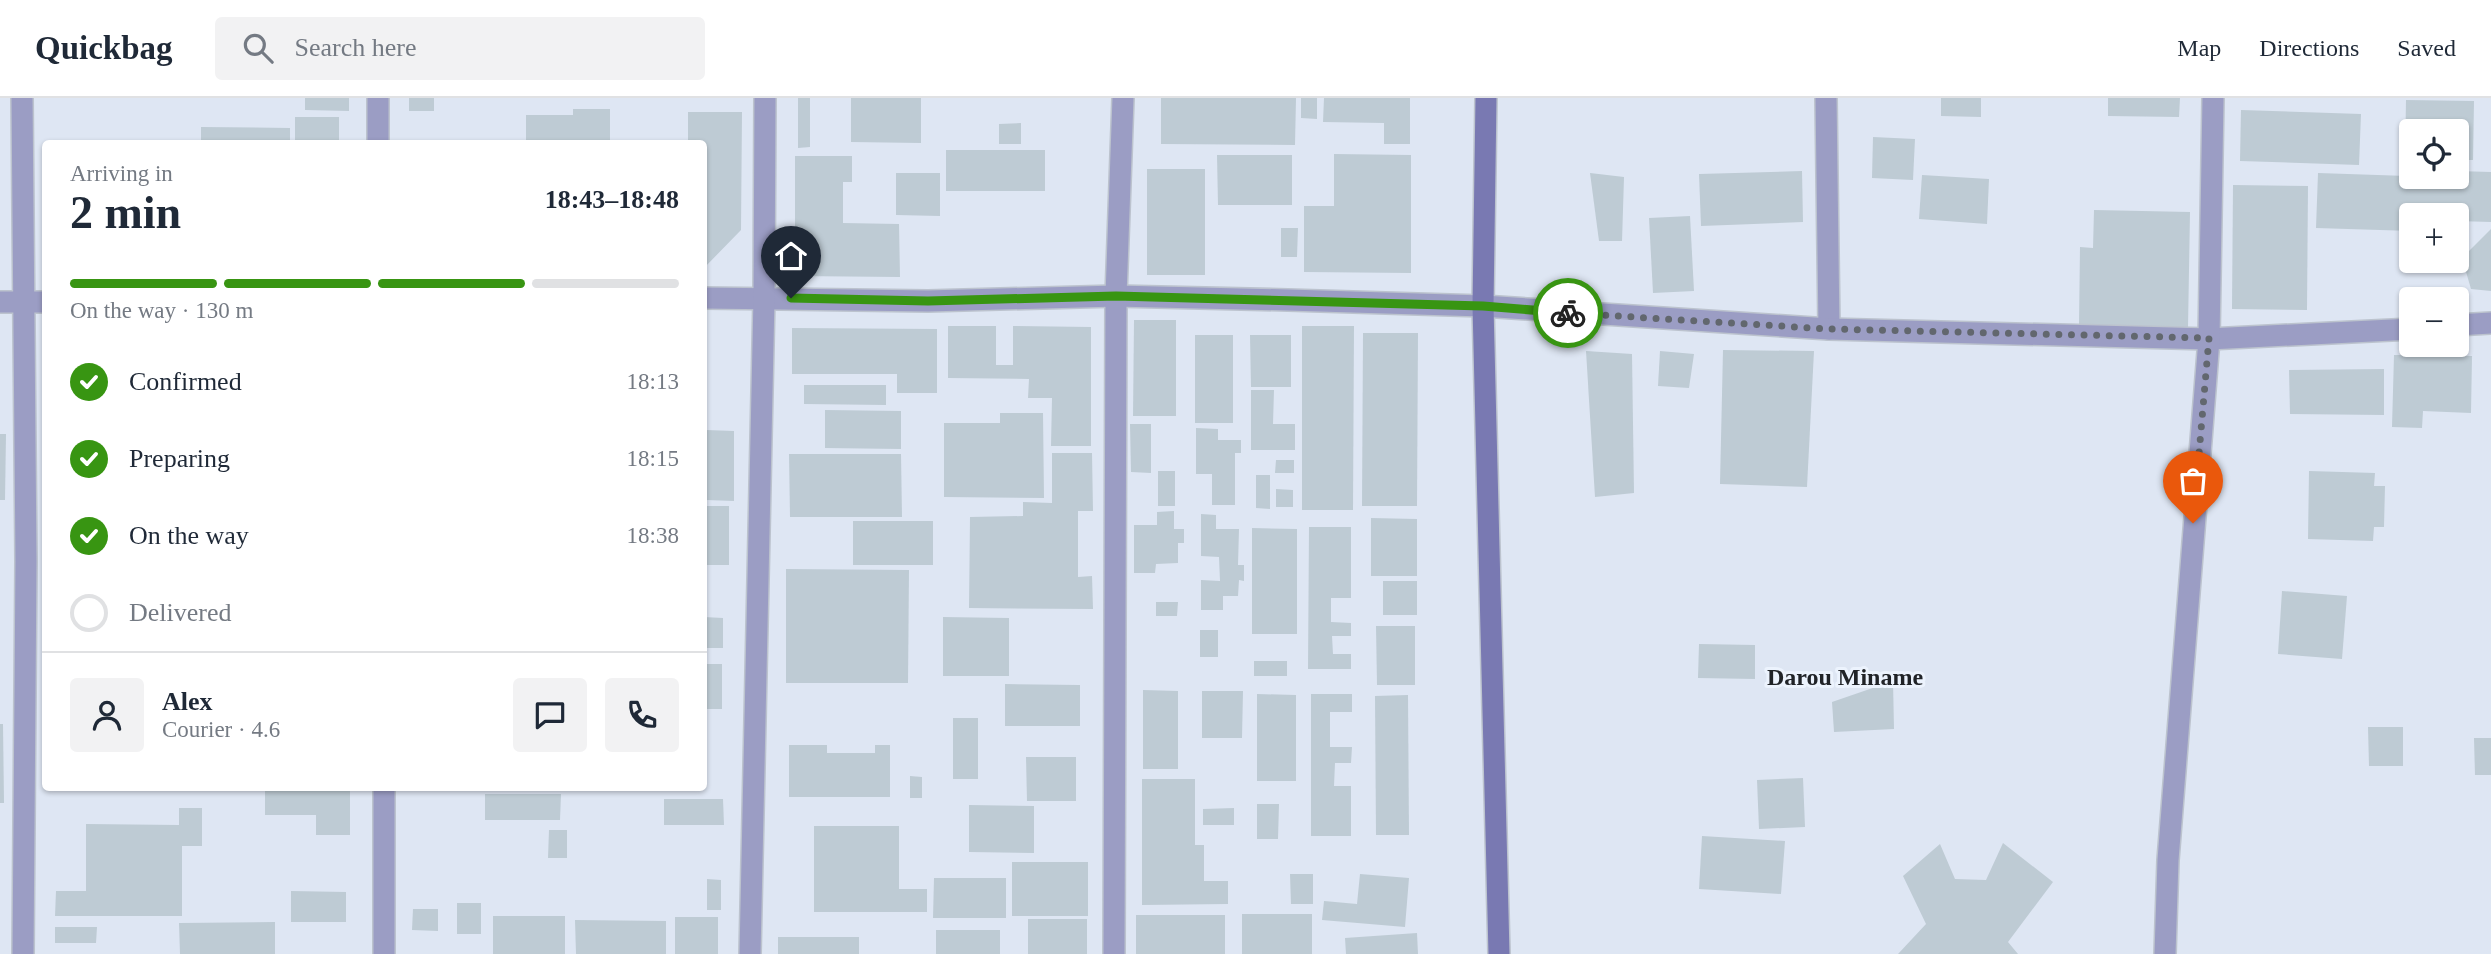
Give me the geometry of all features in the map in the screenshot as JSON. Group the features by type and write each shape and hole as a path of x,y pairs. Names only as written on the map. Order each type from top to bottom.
{"street":[{"path":"22,98 35,302 23,954"},
{"path":"378,98 378,140"},
{"path":"750,954 764,298 765,98"},
{"path":"1114,954 1116,296 1124,98"},
{"path":"1486,98 1483,306 1499,954"},
{"path":"1826,98 1829,329"},
{"path":"2165,954 2183,656 2209,338 2213,98"},
{"path":"707,298 928,301 1116,296 1483,306 1829,329 2209,338 2399,330"},
{"path":"0,302 35,302"},
{"path":"2469,324 2491,323"},
{"path":"384,791 384,954"}],"building":[{"path":"305,98 349,98 349,111 305,110"},
{"path":"409,98 434,98 434,111 409,111"},
{"path":"798,98 810,98 810,147 798,148"},
{"path":"851,98 921,98 921,143 851,142"},
{"path":"1161,98 1296,98 1295,145 1161,144"},
{"path":"1301,98 1317,98 1317,119 1301,118"},
{"path":"1324,98 1410,98 1410,144 1384,144 1384,123 1323,122"},
{"path":"1941,98 1981,98 1981,117 1941,116"},
{"path":"2108,98 2180,98 2179,117 2108,116"},
{"path":"2406,100 2474,101 2473,160 2469,160 2469,119 2406,119"},
{"path":"573,109 610,109 610,140 526,140 526,115 573,115"},
{"path":"2241,110 2361,114 2359,165 2240,161"},
{"path":"688,112 742,112 741,230 707,265 707,140 688,140"},
{"path":"295,117 339,117 339,140 295,140"},
{"path":"1021,123 1021,144 999,144 999,124"},
{"path":"201,127 290,128 290,140 201,140"},
{"path":"1873,137 1915,139 1913,180 1872,178"},
{"path":"946,150 1045,150 1045,191 946,191"},
{"path":"1334,154 1411,155 1411,273 1304,272 1304,206 1334,206"},
{"path":"1217,155 1292,155 1292,205 1218,205"},
{"path":"795,156 852,156 852,182 843,182 843,223 899,224 900,277 795,276"},
{"path":"1147,169 1205,169 1205,275 1147,275"},
{"path":"1802,171 1803,222 1701,226 1699,174"},
{"path":"2469,171 2491,172 2491,222 2469,221 2469,203 2399,203 2399,231 2316,228 2318,173 2399,176 2399,189 2469,189"},
{"path":"896,173 940,173 940,216 896,215"},
{"path":"1590,173 1624,177 1622,241 1599,241"},
{"path":"1922,175 1989,179 1987,224 1919,219"},
{"path":"2233,185 2308,186 2307,310 2232,309"},
{"path":"2094,210 2190,212 2188,328 2079,326 2080,247 2093,248"},
{"path":"1690,216 1694,291 1653,293 1649,218"},
{"path":"1281,228 1298,228 1297,257 1281,257"},
{"path":"2491,229 2491,291 2471,289 2466,273 2469,273 2469,251"},
{"path":"1134,320 1176,320 1176,416 1133,416"},
{"path":"948,326 996,326 996,365 1013,365 1013,326 1091,327 1091,446 1051,446 1052,398 1028,398 1029,379 948,378"},
{"path":"1302,326 1354,326 1353,510 1302,510"},
{"path":"792,328 937,329 937,393 897,393 897,374 792,374"},
{"path":"1363,333 1418,333 1417,506 1362,506"},
{"path":"1195,335 1233,335 1233,423 1195,423"},
{"path":"1250,335 1291,335 1291,387 1251,387"},
{"path":"1723,350 1814,351 1807,487 1720,484"},
{"path":"1586,351 1632,354 1634,493 1595,497"},
{"path":"1660,351 1694,354 1689,388 1658,386"},
{"path":"2394,355 2472,356 2471,413 2423,411 2422,428 2392,427"},
{"path":"2384,369 2384,415 2290,414 2289,370"},
{"path":"804,385 886,385 886,405 804,404"},
{"path":"1251,390 1274,390 1273,424 1295,424 1295,450 1251,450"},
{"path":"825,410 901,411 901,449 825,448"},
{"path":"1000,413 1043,413 1044,498 944,497 944,423 1000,423"},
{"path":"1130,424 1151,424 1151,473 1131,472"},
{"path":"1196,428 1218,429 1218,440 1241,440 1241,453 1235,453 1235,505 1212,505 1212,474 1196,474"},
{"path":"707,430 734,431 734,501 707,500"},
{"path":"0,434 6,434 5,500 0,500"},
{"path":"1052,453 1092,453 1093,511 1078,511 1078,577 1092,576 1093,609 969,608 970,517 1023,516 1023,502 1052,503"},
{"path":"789,454 901,454 902,517 790,517"},
{"path":"1276,460 1294,460 1294,473 1275,473"},
{"path":"1158,471 1175,471 1175,506 1158,506"},
{"path":"2309,471 2375,473 2374,486 2385,486 2384,527 2374,527 2373,541 2308,539"},
{"path":"1256,475 1270,475 1270,509 1256,508"},
{"path":"1276,489 1293,490 1293,507 1276,507"},
{"path":"707,506 729,506 729,565 707,565"},
{"path":"1174,511 1174,529 1184,529 1184,543 1178,543 1178,563 1156,564 1155,573 1134,573 1134,525 1157,525 1157,512"},
{"path":"1201,514 1216,515 1216,529 1239,529 1238,565 1244,565 1244,581 1239,580 1238,596 1223,596 1223,610 1201,610 1201,580 1220,581 1219,557 1201,556"},
{"path":"1371,518 1417,519 1417,576 1371,576"},
{"path":"853,521 933,521 933,565 853,565"},
{"path":"1309,527 1351,527 1351,598 1331,598 1331,622 1351,623 1351,636 1332,636 1333,654 1351,654 1351,669 1308,669"},
{"path":"1252,528 1297,529 1297,634 1252,634"},
{"path":"786,569 909,570 908,683 786,683"},
{"path":"1383,581 1417,581 1417,615 1383,615"},
{"path":"2282,591 2347,596 2342,659 2278,654"},
{"path":"1156,602 1178,602 1177,616 1156,616"},
{"path":"707,617 723,618 723,648 707,648"},
{"path":"943,617 1009,618 1009,676 943,676"},
{"path":"1376,626 1415,626 1415,685 1377,685"},
{"path":"1200,630 1218,630 1218,657 1200,657"},
{"path":"1699,644 1755,645 1755,679 1698,678"},
{"path":"1254,661 1287,661 1287,676 1254,676"},
{"path":"707,664 722,664 722,709 707,709"},
{"path":"1893,681 1894,729 1834,732 1832,702"},
{"path":"1005,684 1080,685 1080,726 1005,726"},
{"path":"1143,690 1178,691 1178,769 1143,769"},
{"path":"1202,691 1243,691 1242,738 1202,738"},
{"path":"1257,694 1296,695 1296,781 1257,781"},
{"path":"1311,694 1352,694 1352,712 1330,712 1330,747 1352,747 1351,763 1335,763 1334,786 1351,786 1351,836 1311,836"},
{"path":"1408,695 1409,835 1376,835 1375,696"},
{"path":"953,718 978,718 978,779 953,779"},
{"path":"0,724 3,724 4,803 0,803"},
{"path":"2368,727 2403,727 2403,766 2369,766"},
{"path":"2474,738 2491,738 2491,775 2475,775"},
{"path":"789,745 827,745 827,753 875,753 875,745 890,745 890,797 789,797"},
{"path":"1026,757 1076,757 1076,801 1027,801"},
{"path":"910,776 922,777 922,798 910,798"},
{"path":"1803,778 1805,827 1759,829 1757,780"},
{"path":"1142,779 1195,779 1195,845 1204,845 1204,881 1228,881 1228,904 1142,905"},
{"path":"265,791 350,791 350,835 316,835 316,815 265,815"},
{"path":"485,794 561,794 560,820 485,820"},
{"path":"664,799 723,799 724,825 664,825"},
{"path":"1257,804 1279,804 1278,839 1257,839"},
{"path":"969,805 1034,806 1034,853 969,852"},
{"path":"179,808 202,808 202,846 182,846 182,916 55,916 56,891 86,891 86,824 179,825"},
{"path":"1234,808 1234,825 1203,825 1203,809"},
{"path":"814,826 899,826 899,889 927,889 927,912 814,912"},
{"path":"549,830 567,830 567,858 548,858"},
{"path":"1702,836 1785,841 1781,894 1699,889"},
{"path":"2003,843 2053,882 2008,942 2018,954 1898,954 1926,924 1903,876 1940,844 1955,879 1986,880"},
{"path":"1012,862 1088,862 1088,916 1012,916"},
{"path":"1290,874 1313,874 1313,904 1291,904"},
{"path":"1360,874 1409,878 1405,927 1322,920 1324,901 1357,904"},
{"path":"934,878 1006,878 1006,918 933,918"},
{"path":"707,879 721,880 721,910 707,910"},
{"path":"291,891 346,892 346,922 291,922"},
{"path":"457,903 481,903 481,934 457,934"},
{"path":"413,909 438,909 438,931 412,930"},
{"path":"1242,914 1312,914 1312,954 1242,954"},
{"path":"1136,915 1225,915 1225,954 1136,954"},
{"path":"493,916 565,916 565,954 493,954"},
{"path":"675,917 718,917 718,954 675,954"},
{"path":"1028,919 1087,919 1087,954 1028,954"},
{"path":"575,920 666,921 666,954 576,954"},
{"path":"275,922 275,954 180,954 179,923"},
{"path":"55,927 97,927 96,943 55,943"},
{"path":"936,930 1000,930 1000,954 936,954"},
{"path":"1417,933 1418,954 1346,954 1345,938"},
{"path":"778,937 859,937 859,954 778,954"}],"way so far":[{"path":"1568,313 1829,329 2209,338 2193,523"}],"district":[{"name":"Darou Miname","path":"1845,677"}],"route":[{"path":"791,298 928,301 1116,296 1483,306 1568,313"}]}
